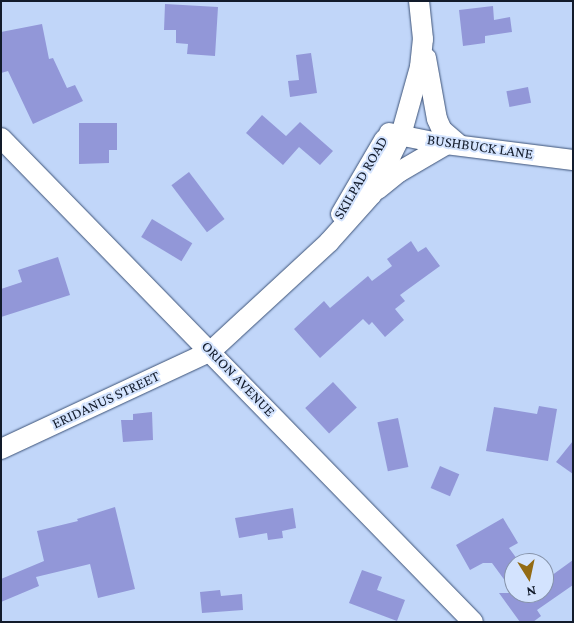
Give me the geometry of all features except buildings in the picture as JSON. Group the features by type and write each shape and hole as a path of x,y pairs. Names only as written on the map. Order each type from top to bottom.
{"street":[{"name":"SKILPAD ROAD","path":"308,260 343,212 394,134 405,69 410,1"},
{"name":"SKILPAD ROAD","path":"211,351 308,260 319,252 372,194 394,134 415,88 424,39 419,1"},
{"path":"372,194 399,172 453,145 437,119 424,39"},
{"name":"BUSHBUCK LANE","path":"394,134 453,145 573,160"},
{"name":"ORION AVENUE","path":"1,138 211,351 473,622"},
{"name":"ERIDANUS STREET","path":"1,449 211,351"}]}
